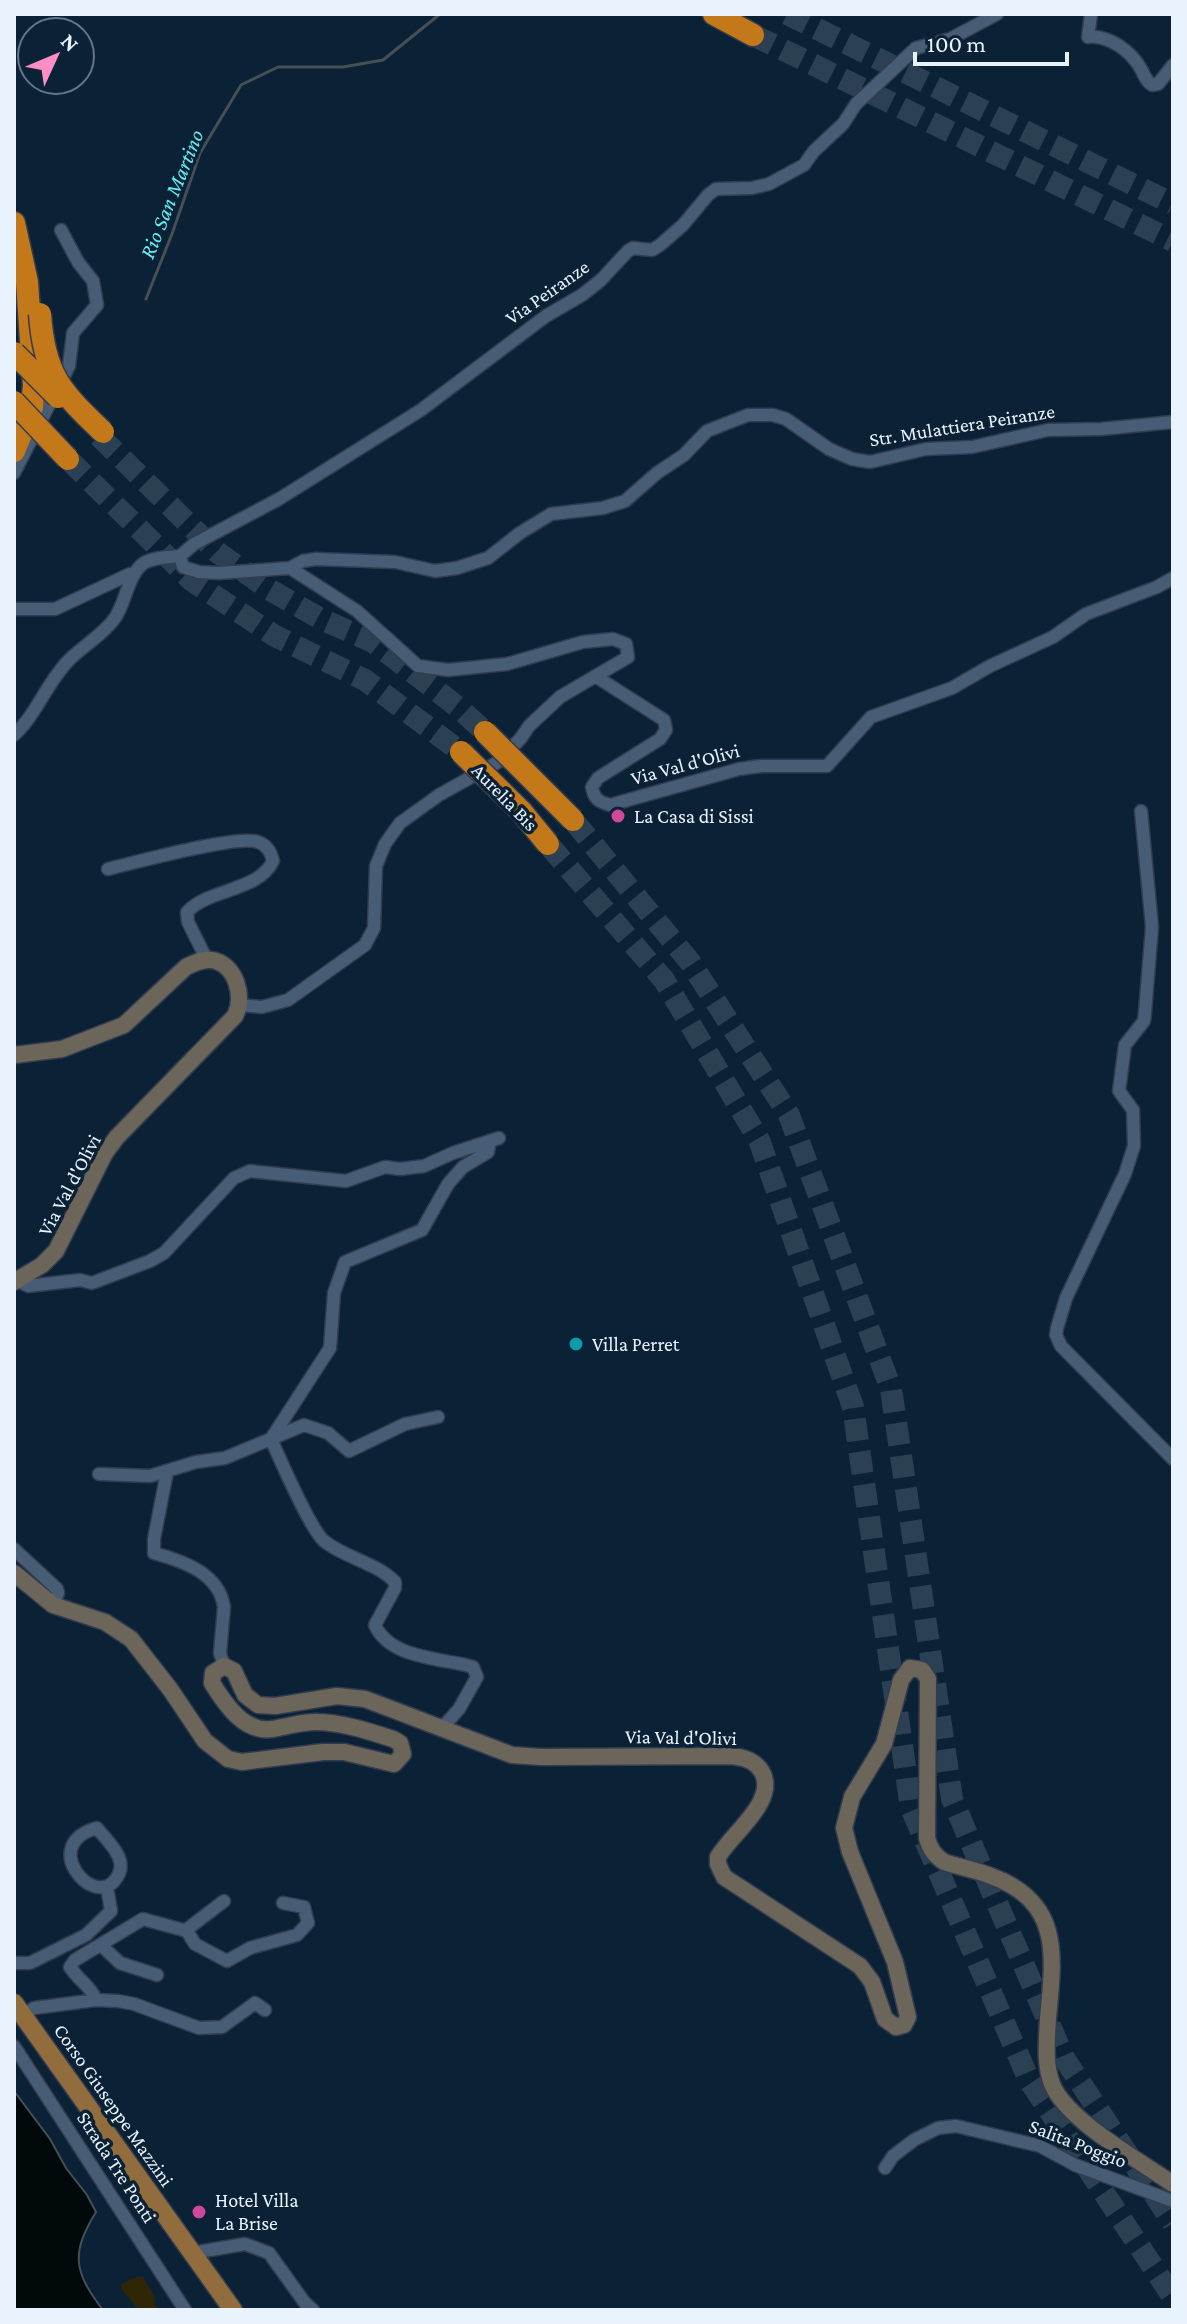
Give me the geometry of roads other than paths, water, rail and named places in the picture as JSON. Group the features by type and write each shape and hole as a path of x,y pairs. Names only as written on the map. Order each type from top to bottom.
{"highway":[{"path":"714,14 753,35"},
{"path":"14,212 33,249 46,356 55,380 101,434 23,351 27,282 14,223"},
{"path":"14,310 34,385 32,407 14,451"},
{"path":"14,402 68,459 14,412"},
{"name":"Aurelia Bis","path":"485,732 573,820"},
{"name":"Aurelia Bis","path":"461,752 521,811 548,844"}],"main road":[{"name":"Corso Giuseppe Mazzini","path":"18,2009 233,2310"}],"street":[{"name":"Via Peiranze","path":"14,609 55,609 134,574 148,561 180,556 194,544 279,499 421,410 546,316 582,295 628,251 633,248 652,250 670,238 716,189 769,184 804,165 875,84 916,48 950,39 997,14"},
{"path":"1091,14 1088,37 1108,40 1119,46 1130,55 1152,85 1158,84 1173,65"},
{"path":"14,473 69,366 73,333 97,305 93,281 78,262 61,230"},
{"name":"Str. Mulattiera Peiranze","path":"180,556 183,567 199,572 290,568 316,559 395,562 435,571 457,568 488,558 551,514 603,508 625,501 657,473 684,455 707,431 748,415 773,415 786,419 829,449 852,459 870,462 926,449 972,447 1048,430 1173,422"},
{"path":"14,1055 62,1049 124,1025 186,967 207,960 218,962 231,973 238,988 240,1005 262,1007 288,1000 365,945 374,928 376,866 385,844 400,823 439,795 498,762 543,711 560,697 628,657 626,644 613,639 583,642 507,664 448,670 418,666 357,611 290,568"},
{"path":"14,735 25,726 69,660 114,619 127,596 134,574"},
{"name":"Via Val d'Olivi","path":"595,676 664,720 666,730 660,739 598,778 592,787 593,796 599,802 610,805 739,769 827,766 871,717 952,688 990,666 1053,637 1086,614 1173,578"},
{"path":"1141,811 1152,927 1144,1021 1125,1045 1119,1091 1133,1110 1134,1146 1125,1174 1061,1312 1056,1335 1061,1346 1173,1459"},
{"path":"108,869 222,843 253,840 267,847 273,861 264,873 199,902 187,912 188,922 207,960"},
{"name":"Via Val d'Olivi","path":"16,1281 42,1265 56,1251 105,1153 117,1137 229,1023 240,1005"},
{"path":"16,1281 28,1286 80,1280 92,1283 150,1261 164,1253 234,1178 250,1171 346,1181 385,1167 424,1166 494,1140 488,1152 463,1167 448,1184 422,1230 345,1262 334,1293 330,1348 271,1439"},
{"path":"99,1474 127,1477 167,1472 196,1462 225,1458 304,1425 328,1433 349,1451 405,1424 438,1417"},
{"path":"271,1439 322,1539 358,1562 388,1574 395,1582 395,1588 375,1625 379,1635 413,1654 473,1667 477,1677 459,1709 443,1727"},
{"path":"14,1573 53,1605 105,1622 131,1639 205,1741 228,1759 260,1761 344,1752 389,1764 400,1760 403,1754 400,1743 359,1729 319,1722 269,1730 246,1724 228,1705 212,1683 213,1673 224,1666 220,1653 223,1600 213,1583 191,1565 154,1553 167,1472"},
{"path":"14,1549 57,1589 53,1605"},
{"name":"Via Val d'Olivi","path":"224,1666 234,1671 245,1695 258,1705 275,1706 337,1696 365,1699 498,1750 525,1757 730,1756 749,1760 756,1764 764,1777 763,1798 754,1814 718,1857 720,1872 860,1966 872,1982 885,2019 892,2026 900,2027 908,2017 901,1980 850,1852 844,1828 852,1797 884,1744 901,1680 910,1668 922,1670 928,1679 929,1845 944,1862 1008,1883 1036,1905 1047,1925 1052,1948 1046,2056 1052,2084 1058,2096 1078,2118 1173,2184"},
{"path":"97,1828 121,1860 122,1871 107,1887 92,1885 73,1870 70,1851 74,1841 97,1828"},
{"path":"14,1963 30,1963 86,1935 111,1911 107,1887"},
{"path":"186,1930 224,1901"},
{"path":"96,2000 93,1991 70,1967 75,1960 143,1919 186,1930 195,1944 227,1961 250,1948 297,1935 308,1923 304,1907 283,1903"},
{"path":"102,1946 120,1963 157,1975"},
{"path":"18,2009 96,2000 134,2004 199,2028 222,2027 255,2003 265,2010"},
{"name":"Strada Tre Ponti","path":"14,2046 185,2310"},
{"name":"Salita Poggio","path":"885,2168 901,2148 914,2140 938,2128 956,2126 1040,2146 1075,2165 1173,2201"},
{"path":"192,2253 245,2244 269,2253 313,2310"}],"waterway":[{"name":"Rio San Martino","path":"146,299 200,153 241,85 278,67 343,67 383,60 440,14"}],"tunnel":[{"path":"787,14 1173,204"},
{"path":"753,35 1173,241"},
{"path":"99,436 217,552 270,590 321,619 373,642 458,707 485,732"},
{"path":"68,459 191,580 275,636 365,680 461,752"},
{"path":"573,820 690,962 789,1115 891,1389 952,1799 1064,2058 1173,2223"},
{"path":"548,844 664,980 759,1140 853,1407 911,1808 1029,2080 1173,2297"}],"place":[{"name":"La Casa di Sissi","path":"618,816"},
{"name":"Villa Perret","path":"576,1344"},
{"name":"Hotel Villa La Brise","path":"199,2212"}]}
